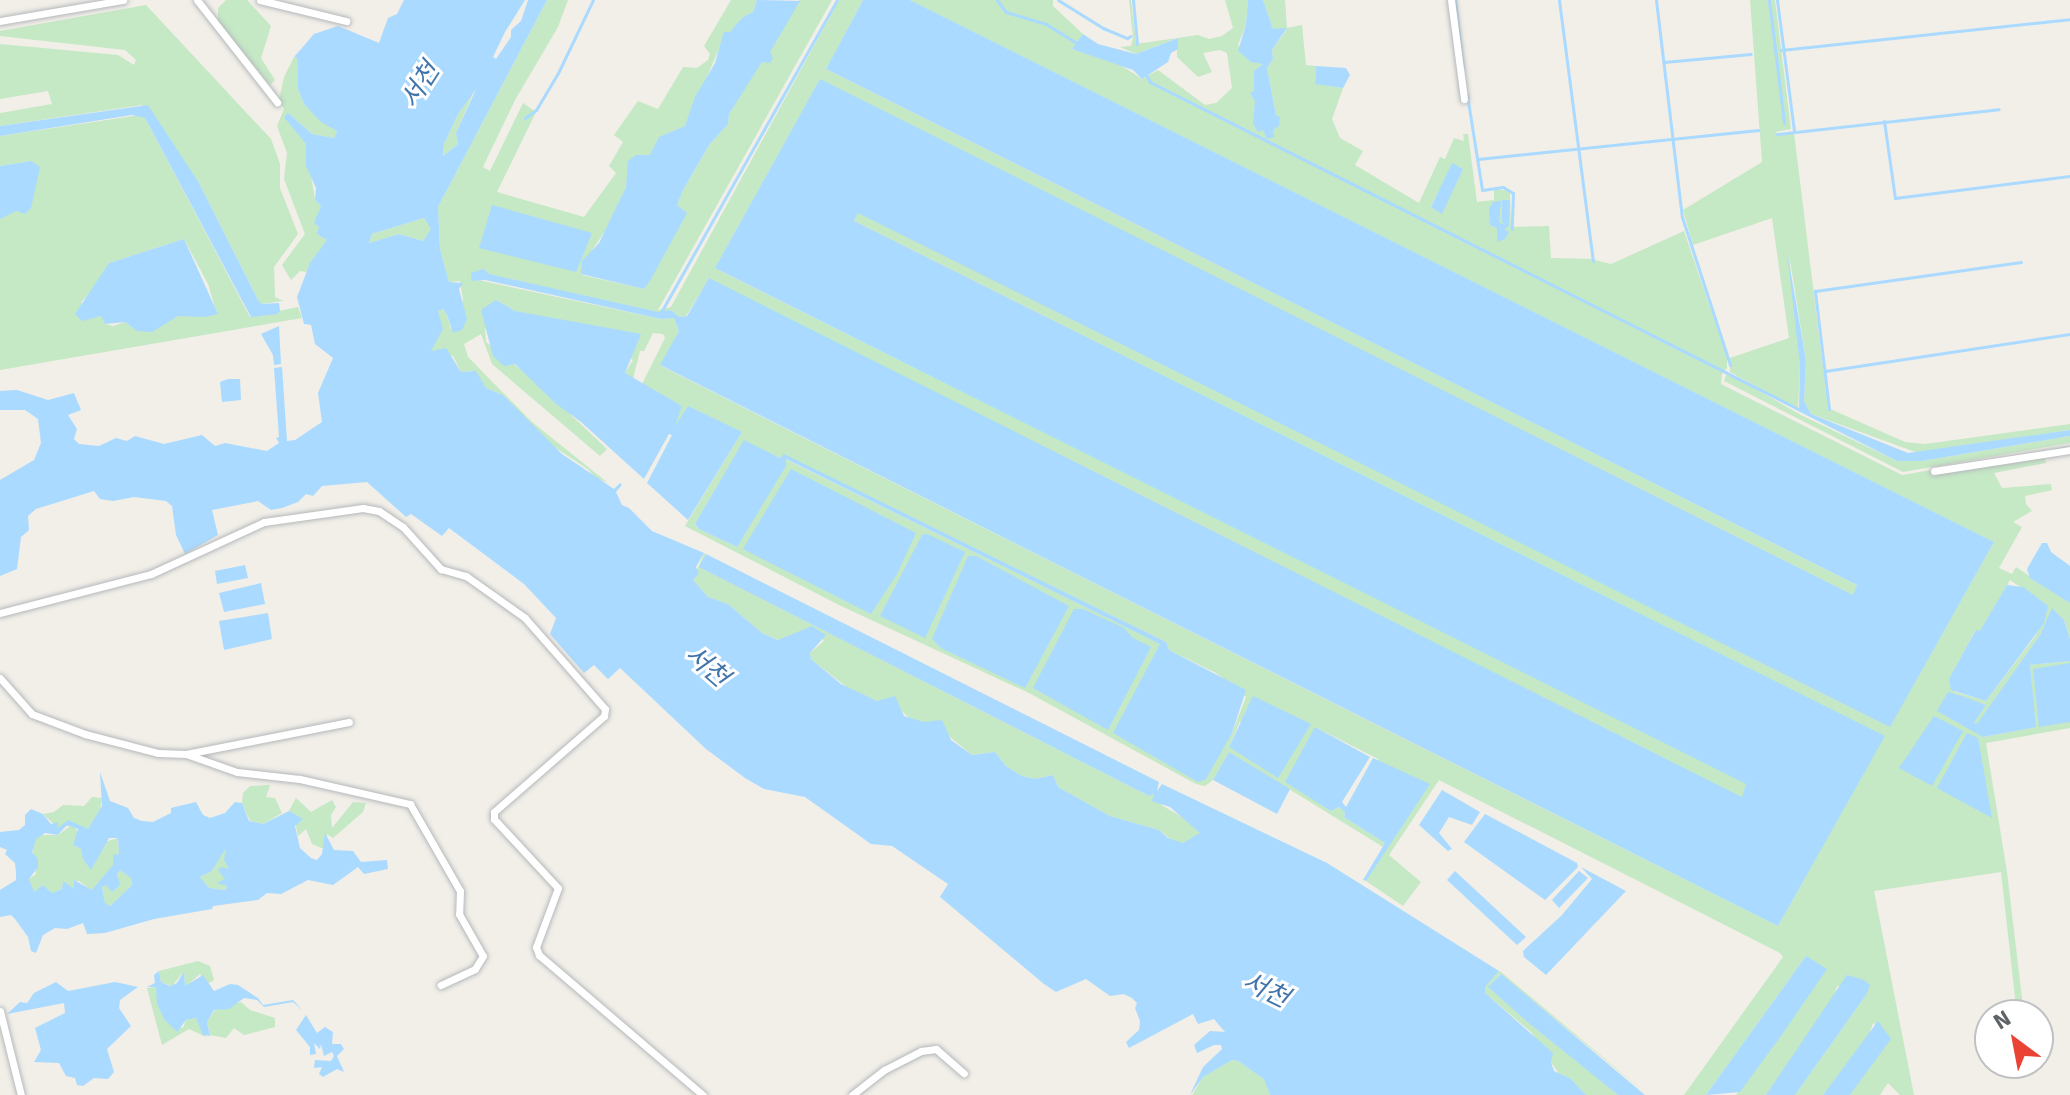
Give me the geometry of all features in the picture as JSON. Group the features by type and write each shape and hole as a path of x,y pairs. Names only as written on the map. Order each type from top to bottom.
{"street":[{"path":"0,21 123,0"},
{"path":"197,0 277,102"},
{"path":"260,0 346,21"},
{"path":"1451,0 1464,99"},
{"path":"1934,471 2070,450"},
{"path":"0,613 151,574 264,522 363,508 379,511 403,527 441,569 466,576 525,618 605,709 604,716 494,812 494,819 558,888 536,947 539,955 703,1095"},
{"path":"0,678 32,714 85,734 158,753 186,754 349,722"},
{"path":"186,754 237,772 300,779 410,804 460,891 459,914 483,956 475,969 440,985"},
{"path":"0,1011 21,1095"},
{"path":"852,1095 884,1070 921,1051 936,1049 964,1073"}],"green space":[{"path":"226,0 247,0 271,26 261,58 275,80 270,85 218,22 218,8"},
{"path":"547,0 568,0 558,27 515,100 483,167 490,171 523,103 536,112 497,192 584,217 616,173 609,166 623,142 614,135 638,101 658,109 683,67 697,68 708,60 710,54 704,46 731,0 757,0 753,12 743,17 720,47 685,126 650,156 629,161 626,187 607,228 587,258 582,275 644,289 686,214 677,205 683,190 709,145 728,124 729,114 799,0 832,0 658,310 671,307 839,0 863,0 826,69 1857,585 1853,596 820,80 715,268 1747,784 1742,798 709,279 686,316 679,317 671,310 658,313 488,274 484,269 478,280 661,319 674,318 679,331 661,366 1778,926 1884,736 854,221 858,212 1890,726 1994,542 910,0 1053,0 1053,6 1083,34 1072,49 1119,64 1142,79 1158,70 1205,105 1216,103 1232,88 1227,53 1220,50 1203,53 1212,72 1198,77 1177,57 1177,38 1198,35 1209,39 1222,36 1233,28 1225,0 1248,0 1246,24 1238,45 1263,65 1254,111 1263,130 1273,130 1276,115 1267,68 1273,59 1272,50 1287,29 1273,29 1263,0 1285,0 1287,28 1302,25 1306,65 1316,66 1315,83 1343,88 1332,119 1340,138 1363,151 1355,165 1419,203 1440,157 1445,159 1454,138 1464,141 1463,134 1468,134 1477,202 1494,200 1494,189 1510,191 1511,227 1549,226 1551,258 1591,259 1611,264 1684,231 1727,357 1721,384 1902,475 2070,446 2044,456 2046,463 1994,473 2002,488 2051,484 2052,490 2025,496 2026,504 2032,511 2013,522 2022,527 1999,568 2012,574 2016,567 2070,603 2070,639 2064,620 2052,609 2040,635 1977,725 1974,723 1986,705 1948,692 1983,737 2035,727 2030,665 2070,661 2070,728 1986,743 2007,872 2022,999 2015,999 2001,872 1874,891 1914,1095 1900,1095 1888,1083 1880,1095 1850,1095 1890,1039 1873,1023 1868,1038 1823,1095 1795,1095 1866,995 1837,986 1833,1000 1766,1095 1736,1095 1805,1001 1806,956 1706,1095 1684,1095 1783,957 1780,953 1439,780 1389,855 1421,882 1403,906 1366,881 1386,847 1378,759 1315,727 1331,811 1339,807 1345,812 1344,817 1385,843 1383,847 1229,752 1213,780 1205,786 1196,784 1029,693 839,605 685,526 742,432 674,426 682,406 642,384 665,338 663,334 653,333 644,351 640,351 633,379 625,373 633,360 573,324 515,311 496,300 485,330 486,342 534,380 607,449 600,456 492,364 481,334 464,344 468,357 532,422 608,483 594,477 589,470 550,444 503,395 486,388 471,371 461,372 453,356 430,351 435,340 437,311 443,309 451,329 463,300 460,281 449,282 440,249 438,207","holes":["1453,164 1463,169 1441,213 1431,206","744,441 780,458 784,455 1166,642 1169,650 1216,673 1246,697 1232,733 1114,733 1161,644 785,459 737,547 699,529 695,525","2010,580 2048,606 2036,635 1986,701 1955,692 1949,679 1975,631 1980,632","1240,721 1278,777 1229,747"]},
{"path":"1129,0 1131,0 1136,44 1177,38 1136,54 1120,47 1131,46 1133,38"},
{"path":"1750,0 1775,0 1791,129 1776,132 1777,136 1794,133 1828,408 1905,442 1925,444 2070,424 2070,430 1918,453 1811,414 1804,401 1806,360 1789,254 1800,366 1798,409 1730,372 1730,358 1789,338 1772,218 1693,245 1683,210 1762,162"},
{"path":"146,5 271,139 280,164 280,188 298,234 274,267 275,297 283,301 262,304 258,300 199,183 142,105 0,126 0,113 52,104 48,91 0,99 0,44 118,55 134,65 136,60 125,50 0,36 0,31"},
{"path":"294,57 297,58 298,89 304,104 337,131 334,138 312,134 288,113 306,144 315,200 321,206 319,227 327,241 306,272 300,271 291,280 282,265 305,234 284,179 287,153 277,126 284,109 279,100 284,77"},
{"path":"475,89 456,133 458,144 443,156 444,144 458,114"},
{"path":"140,115 145,118 250,317 298,307 302,318 0,370 0,219 31,198 34,187 31,161 0,166 0,136","holes":["184,239 208,284 217,314 178,316 137,331 125,322 113,326 105,324 102,316 90,318 81,302 95,288 109,263"]},
{"path":"424,218 432,229 423,241 399,234 369,243 372,234"},
{"path":"1727,373 1801,415 1897,461 1922,461 2070,436 2070,443 1903,472 1724,381"},
{"path":"704,553 700,567 1149,796 1153,793 1163,806 1191,822 1200,833 1198,838 1183,843 1173,841 1159,830 1110,816 1058,787 1052,775 1035,779 1022,776 1006,766 995,752 972,755 933,723 913,721 888,699 877,701 853,692 811,659 810,653 824,641 812,627 779,640 762,633 728,604 708,597 693,580"},
{"path":"270,785 266,797 275,798 282,813 263,824 250,821 242,803 243,793 250,786"},
{"path":"92,797 102,798 100,811 88,829 75,827 79,835 73,845 81,849 92,865 105,842 118,838 119,854 108,874 92,891 79,881 75,881 74,890 63,882 62,889 52,893 43,885 35,892 31,890 29,879 36,874 32,847 38,835 58,835 72,825 58,828 43,814 54,812 63,805 84,806"},
{"path":"296,798 311,812 332,800 336,807 331,815 332,828 353,802 366,803 363,812 333,838 327,834 324,849 312,844 306,829 298,836 294,816 289,811"},
{"path":"226,847 229,869 223,885 227,886 226,890 209,888 200,877 212,871"},
{"path":"120,869 131,878 132,885 110,906 105,904 102,886 106,884 112,892 119,885 117,874"},
{"path":"198,961 210,966 214,980 207,984 200,974 185,987 184,971 172,986 161,982 159,971"},
{"path":"1499,971 1648,1095 1500,974 1489,988 1618,1095 1586,1095 1571,1079 1561,1077 1531,1032 1485,993 1485,987"},
{"path":"156,987 169,1024 183,1028 186,1020 196,1018 206,1037 189,1029 162,1045 147,988"},
{"path":"241,1002 250,1010 275,1018 275,1027 244,1035 234,1028 226,1038 210,1035 207,1022 215,1010"},
{"path":"1231,1060 1238,1061 1265,1079 1270,1095 1192,1095 1203,1077"}],"water":[{"name":"서천","path":"404,0 525,0 505,32 493,57 496,59 511,37 511,30 521,21 528,0 547,0 438,207 440,249 449,282 463,283 459,289 467,319 462,330 453,333 443,309 438,311 443,329 431,351 446,348 461,372 476,371 486,388 503,395 562,454 614,489 620,483 622,485 616,492 622,505 652,531 704,553 696,567 699,573 693,580 708,597 728,604 762,633 778,640 812,626 826,635 810,653 811,659 841,684 877,701 895,696 904,716 924,722 942,720 951,740 972,755 995,752 1006,766 1022,776 1035,779 1053,775 1058,787 1110,816 1159,830 1168,838 1183,843 1200,833 1170,807 1152,801 1154,793 1149,796 699,567 706,554 1159,782 1157,791 1162,784 1327,863 1499,971 1485,987 1485,993 1553,1053 1551,1062 1554,1071 1571,1079 1586,1095 1270,1095 1264,1079 1232,1060 1203,1077 1190,1095 1203,1067 1222,1049 1221,1045 1214,1045 1197,1053 1194,1045 1210,1031 1225,1032 1214,1019 1198,1024 1193,1014 1129,1048 1126,1042 1139,1030 1140,1021 1135,1008 1137,1003 1132,998 1124,994 1110,996 1086,979 1056,992 1044,984 940,897 948,884 892,846 871,844 805,797 764,789 745,778 706,749 620,668 608,679 594,665 584,673 550,634 556,618 524,584 449,528 442,536 411,514 406,517 367,482 322,486 313,496 306,494 298,502 271,510 258,501 212,510 218,535 185,554 176,535 172,506 166,501 134,497 113,501 100,499 94,491 36,509 28,516 29,530 21,537 17,569 0,576 0,480 34,460 41,443 38,419 25,410 0,410 0,391 17,390 48,400 74,393 81,410 68,415 77,429 74,439 79,444 99,446 116,438 127,441 135,436 164,444 202,435 215,446 225,443 267,451 279,443 276,438 279,437 274,368 282,367 287,441 295,440 322,422 318,393 333,358 315,344 311,325 304,324 297,297 310,263 327,240 317,234 319,227 314,223 321,206 315,200 316,188 306,166 306,144 284,117 288,113 312,134 334,138 337,131 321,122 304,104 298,89 297,58 294,57 314,34 338,26 379,43 388,18 397,14","holes":["476,89 456,133 458,144 443,156 444,144 458,114","424,218 431,229 423,241 399,234 369,243 372,234"]},
{"path":"757,0 800,1 770,52 773,58 770,63 762,62 729,114 728,124 709,145 683,190 677,205 687,213 651,279 644,289 581,274 582,261 599,243 626,187 628,161 636,155 650,155 659,137 685,126 695,97 715,63 724,32 730,32 743,17 753,12"},
{"path":"863,0 910,0 1994,542 1890,727 858,213 854,221 1885,736 1778,926 660,365 679,331 674,318 661,319 485,280 472,281 471,273 484,269 489,274 658,312 671,310 679,317 687,316 709,278 1742,797 1746,784 715,268 820,79 1853,595 1857,585 826,69"},
{"path":"1248,0 1263,0 1273,29 1287,28 1272,50 1273,59 1267,68 1276,115 1280,117 1279,126 1273,130 1274,137 1267,139 1263,130 1258,132 1253,123 1255,101 1250,93 1254,91 1254,71 1263,64 1251,62 1238,51 1246,24"},
{"path":"1083,34 1098,44 1136,54 1178,38 1178,49 1171,53 1168,62 1142,79 1133,70 1072,49"},
{"path":"1316,66 1346,68 1350,75 1343,88 1315,84"},
{"path":"148,105 199,183 258,300 262,304 279,303 280,311 277,314 251,317 145,118 132,115 0,136 0,126"},
{"path":"31,161 40,167 31,208 25,214 16,211 0,219 0,166"},
{"path":"1452,163 1463,169 1442,214 1431,207"},
{"path":"1502,200 1510,200 1509,226 1504,229 1509,232 1505,239 1497,242 1497,228 1490,225 1489,209 1493,202 1501,201 1499,222 1505,225 1502,221"},
{"path":"492,205 592,233 576,272 479,248"},
{"path":"184,239 218,314 178,316 152,332 137,331 125,322 105,324 101,316 82,321 75,314 109,263"},
{"path":"1787,251 1806,360 1804,401 1811,414 1908,453 2070,430 2070,436 1922,461 1897,461 1729,376 1728,372 1799,408 1800,366"},
{"path":"496,300 515,311 641,334 625,373 682,406 675,426 688,406 742,432 688,520 647,483 672,435 669,434 644,479 581,422 555,403 515,364 504,366 493,356 481,310"},
{"path":"279,326 281,364 274,365 273,355 261,334"},
{"path":"240,379 241,400 222,402 220,382"},
{"path":"744,440 780,458 784,454 1166,642 1169,650 1246,690 1232,733 1206,779 1198,782 1113,733 1160,644 786,459 786,466 737,547 699,529 695,524"},
{"path":"791,469 916,533 897,574 871,614 743,549"},
{"path":"927,534 965,552 925,638 880,616 922,535"},
{"path":"2042,543 2047,543 2051,552 2070,566 2070,603 2030,578 2027,569"},
{"path":"968,556 976,556 1069,606 1025,688 941,648 932,639"},
{"path":"245,565 248,578 217,584 215,571"},
{"path":"261,583 265,604 224,612 219,593"},
{"path":"2007,585 2023,587 2048,606 2044,623 1986,701 1951,690 1949,679 1976,630 1980,631"},
{"path":"2052,608 2064,620 2070,639 2070,661 2030,665 2036,727 1983,737 1937,711 1948,692 1962,696 1986,705 1974,723 1977,724 2040,635"},
{"path":"1074,609 1083,609 1124,628 1133,638 1151,647 1108,730 1033,688"},
{"path":"268,613 272,639 224,650 219,621"},
{"path":"2070,663 2070,722 2039,727 2033,669"},
{"path":"1253,696 1311,724 1278,778 1229,747"},
{"path":"1934,716 1963,731 1932,786 1899,768"},
{"path":"1315,727 1370,757 1342,802 1346,807 1373,758 1430,784 1366,881 1363,880 1385,843 1344,817 1345,812 1339,807 1331,811 1285,782"},
{"path":"1967,733 1978,738 1992,818 1937,788"},
{"path":"1229,752 1290,789 1277,814 1213,780"},
{"path":"100,772 110,801 128,808 134,818 142,821 153,822 171,813 171,808 196,802 203,815 210,818 225,813 235,802 242,803 249,821 263,824 289,811 303,819 295,826 300,848 311,858 317,860 322,854 325,833 334,850 353,851 361,862 387,860 388,869 364,874 358,867 333,885 308,880 281,894 267,893 258,900 213,906 212,909 154,919 105,933 87,934 83,923 67,929 55,928 43,935 36,953 31,951 28,937 15,919 11,915 0,917 0,890 16,880 16,873 15,863 5,854 7,850 0,847 0,832 19,830 25,825 25,815 31,809 43,814 51,824 58,822 58,828 68,820 88,829 102,806","holes":["67,825 78,829 73,845 81,849 83,859 91,870 109,838 118,838 119,854 113,855 113,865 92,890 74,880 74,889 63,881 62,889 52,893 43,885 34,892 29,879 38,867 38,859 32,852 36,839 45,833 58,835","226,848 224,860 229,869 221,867 218,870 225,879 217,883 227,886 226,890 209,888 200,877 212,871","120,870 131,878 132,885 110,906 105,903 102,887 106,885 112,892 120,885 117,874"]},
{"path":"1442,790 1480,812 1472,825 1449,817 1439,833 1452,849 1448,851 1419,825"},
{"path":"1485,814 1577,863 1578,867 1545,900 1464,842"},
{"path":"1581,867 1626,891 1546,975 1524,957 1523,951 1562,915 1592,879"},
{"path":"1455,871 1526,937 1517,945 1447,880"},
{"path":"1579,871 1588,878 1559,908 1552,900"},
{"path":"1806,956 1827,969 1781,1036 1740,1092 1706,1095"},
{"path":"159,971 161,982 170,986 177,983 184,971 185,986 203,975 214,991 230,984 238,985 258,998 263,1005 293,1000 303,1011 293,1002 264,1007 257,1000 244,998 229,1009 214,1010 207,1022 210,1036 203,1035 196,1018 186,1020 177,1032 164,1019 157,1003 156,987 147,987 155,983 154,975"},
{"path":"1501,974 1645,1095 1618,1095 1530,1024 1488,987"},
{"path":"1847,975 1870,985 1866,995 1795,1095 1766,1095"},
{"path":"56,982 68,991 115,982 138,987 120,1000 119,1008 131,1026 107,1049 114,1072 108,1079 94,1078 83,1086 77,1085 75,1078 66,1076 59,1063 34,1062 41,1050 35,1028 65,1013 64,1003 7,1014 20,1002 27,1003 34,993"},
{"path":"306,1015 317,1033 325,1027 333,1032 332,1044 341,1044 344,1049 337,1056 344,1072 337,1069 323,1077 319,1074 322,1067 314,1068 315,1060 331,1061 334,1056 332,1052 324,1056 321,1044 320,1049 314,1043 316,1054 310,1055 310,1047 296,1030"},
{"path":"1878,1021 1891,1039 1850,1095 1823,1095"}],"waterway":[{"path":"525,118 536,110 558,73 593,0"},
{"path":"660,314 837,0"},
{"path":"997,0 1006,12 1046,24 1080,45"},
{"path":"1058,0 1103,28 1127,38 1131,36"},
{"path":"1133,0 1137,44"},
{"path":"1455,0 1463,68"},
{"path":"1559,0 1593,261"},
{"path":"1656,0 1682,217 1730,365"},
{"path":"1769,0 1784,123"},
{"path":"1777,0 1794,131"},
{"path":"1781,50 2070,19"},
{"path":"1664,62 1751,54"},
{"path":"1147,76 1150,82 1727,373"},
{"path":"1467,95 1482,190 1503,187 1513,193 1512,229"},
{"path":"1777,134 1999,109"},
{"path":"1884,121 1895,198 2070,176"},
{"path":"1478,159 1759,130"},
{"path":"1829,409 1815,291 2021,262"},
{"path":"1825,371 2070,334"}]}
